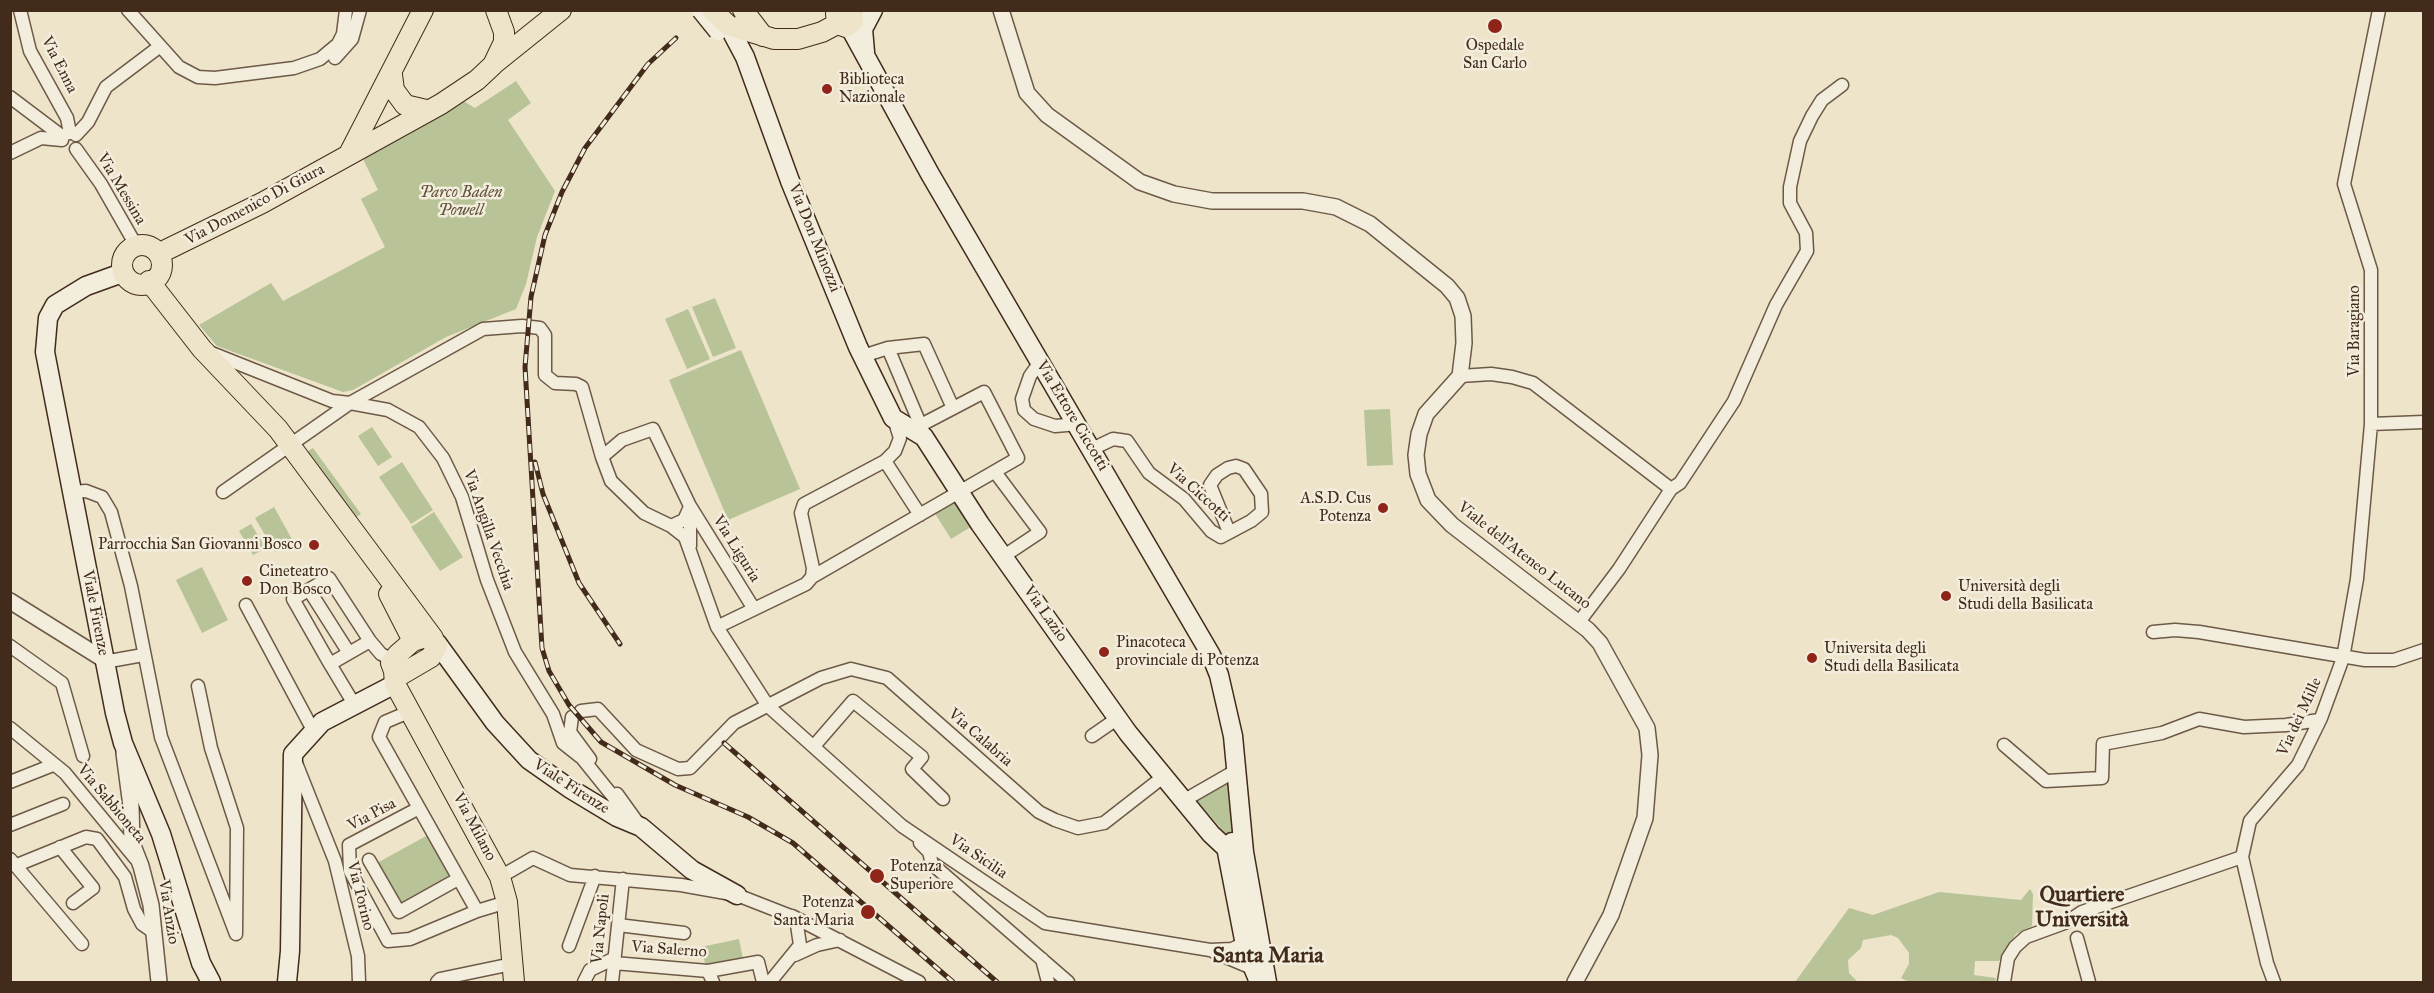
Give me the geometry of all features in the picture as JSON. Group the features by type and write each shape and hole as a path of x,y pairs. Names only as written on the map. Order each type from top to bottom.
{"main road":[{"path":"349,154 392,75 423,10"},
{"name":"Via Domenico Di Giura","path":"160,253 210,230 349,154 477,80 493,65 504,42 504,32 496,10"},
{"path":"493,65 561,10"},
{"name":"Via Don Minozzi","path":"700,10 723,28 745,57 759,99 863,356 893,418"},
{"path":"712,10 723,28 763,36 798,39 822,32 848,16"},
{"path":"868,65 862,40 863,29 873,10"},
{"path":"746,15 763,36"},
{"name":"Via Ettore Ciccotti","path":"848,16 868,65 1211,655 1219,675 1229,719 1236,771 1242,825 1235,849"},
{"path":"392,75 394,90 405,105 426,110"},
{"path":"151,246 160,253 163,267 150,281 132,282 122,273 123,260 137,247 151,246"},
{"name":"Viale Firenze","path":"122,273 102,279 63,298 48,318 45,352 104,661 123,743 160,834 201,963 212,982"},
{"name":"Viale Firenze","path":"150,281 164,303 202,349 291,446 358,536 428,640 495,723 529,760 606,810 641,827 692,870 737,895"},
{"name":"Via Lazio","path":"893,418 923,431 960,492 1118,718 1216,841 1235,849"},
{"path":"287,982 290,951 289,851 293,754 322,722 354,704 396,672 428,640"},
{"name":"Via Milano","path":"396,672 411,711 500,877 507,902 513,973"},
{"path":"1235,849 1245,943 1256,975"},
{"path":"1235,849 1267,982"}],"street":[{"name":"Via Enna","path":"20,10 30,51 68,118 68,136"},
{"path":"128,10 179,67 198,77 225,77 294,68 316,68 339,55 352,39 360,10"},
{"path":"294,68 320,59 338,44 343,34 346,10"},
{"path":"1001,10 1027,93 1047,115 1140,182 1174,194 1212,201 1303,201 1336,207 1370,224 1457,298 1463,316 1464,343 1460,376 1491,374 1533,383 1671,489"},
{"name":"Via Baragiano","path":"2343,658 2357,579 2371,424 2371,270 2343,184 2379,10"},
{"path":"10,153 40,138 68,136 88,122 106,87 159,47"},
{"path":"1579,621 1619,569 1671,489 1680,483 1734,401 1776,305 1807,251 1806,233 1790,203 1790,187 1800,141 1822,100 1842,85"},
{"path":"10,97 68,136"},
{"name":"Via Messina","path":"68,136 65,149 76,149 101,184 137,247"},
{"path":"223,492 350,403 483,329 522,326 540,328 545,335 545,375 555,383 576,384 582,387 611,481 644,513 671,526 685,537 690,556"},
{"path":"863,356 888,348 924,344 953,408"},
{"path":"717,627 809,580 1018,458 984,392 953,408 923,431 888,348"},
{"name":"Via Angilla Vecchia","path":"202,349 332,401 388,410 419,427 443,458 462,497 487,580 511,641 533,683 553,714 564,743 582,758 615,799 617,804 606,810"},
{"path":"1040,362 1030,376 1022,399 1024,410 1034,419 1055,426 1078,424"},
{"name":"Viale dell'Ateneo Lucano","path":"1460,376 1426,414 1419,434 1416,455 1418,474 1428,500 1452,525 1579,621 1600,643 1647,728 1650,755 1645,818 1611,915 1575,982"},
{"path":"809,580 813,567 801,513 804,504 885,461 895,451 900,438 893,418"},
{"path":"2371,424 2424,422"},
{"name":"Via Liguria","path":"602,457 622,440 652,429 690,506 754,609"},
{"name":"Via Ciccotti","path":"1092,449 1113,439 1123,438 1149,473 1184,499 1211,531 1221,537 1251,521 1262,512 1264,506 1261,494 1244,469 1236,466 1217,475 1210,485 1229,532"},
{"path":"885,461 920,515"},
{"path":"995,472 1040,532 1004,556"},
{"path":"71,492 86,491 102,497 111,512 131,586 161,737 236,934 237,828 211,748 198,686"},
{"path":"671,526 684,520 690,506"},
{"path":"690,506 690,556"},
{"name":"Via Sicilia","path":"690,556 717,627 768,706 902,825 1045,923 1210,950"},
{"path":"354,704 293,599 329,578 370,641 396,672"},
{"path":"309,590 349,653"},
{"path":"10,601 104,661 143,655"},
{"path":"246,605 314,732"},
{"path":"2152,632 2175,630 2199,632 2343,658 2394,660 2424,650"},
{"path":"330,664 370,641"},
{"path":"10,646 62,683 82,756"},
{"name":"Via dei Mille","path":"2242,857 2250,821 2298,765 2319,720 2343,658"},
{"name":"Via Calabria","path":"575,716 598,709 636,750 678,769 690,768 734,723 821,678 851,669 887,678 1039,812 1078,828 1104,823 1163,777"},
{"name":"Via Angilla Vecchia","path":"533,683 551,696 566,717 575,716"},
{"path":"814,746 853,701 922,757 912,769 943,799"},
{"path":"411,711 385,722 379,737 419,808"},
{"path":"575,716 570,732 641,827"},
{"path":"1092,736 1118,718"},
{"path":"2004,745 2046,781 2102,778 2103,744 2162,733 2199,719 2244,727 2286,725 2319,720"},
{"name":"Via Sabbioneta","path":"10,728 65,773 141,866"},
{"path":"123,743 131,806 132,843 136,848"},
{"name":"Via Torino","path":"293,754 335,861 358,956 359,982"},
{"name":"Via Sabbioneta","path":"10,782 53,765"},
{"path":"1183,801 1236,771"},
{"path":"136,848 140,783"},
{"path":"10,825 63,804"},
{"name":"Via Pisa","path":"477,911 419,808 350,845 350,871 388,941 410,939 477,911 507,902"},
{"path":"136,830 142,823 148,822 160,834"},
{"path":"902,825 929,852 932,864 1068,982"},
{"name":"Via Sabbioneta","path":"82,944 14,862 86,837 97,839 125,877 134,909 142,924 154,933"},
{"path":"60,847 93,888 72,903"},
{"name":"Via Anzio","path":"136,848 154,933 159,982"},
{"path":"2004,982 2008,958 2015,946 2026,937 2067,922 2082,912 2242,857 2267,963 2274,982"},
{"path":"500,877 533,858 570,875 681,885 737,895 841,940 919,982"},
{"path":"369,860 399,912 458,879"},
{"name":"Via Napoli","path":"569,946 595,876"},
{"name":"Via Napoli","path":"612,982 623,879"},
{"path":"771,982 795,955 800,945 800,935 790,916"},
{"path":"618,925 684,933"},
{"path":"2077,938 2089,982"},
{"path":"795,955 817,945 841,940"},
{"path":"1210,950 1232,949 1245,943"},
{"path":"1210,950 1256,975"},
{"path":"1042,959 1047,982"},
{"name":"Via Salerno","path":"584,982 590,970 614,960 708,970 758,962 763,982"},
{"path":"708,970 713,982"},
{"path":"436,982 440,979 513,973"}],"green space":[{"name":"Parco Baden Powell","path":"516,81 531,103 508,120 555,191 537,237 526,284 516,309 446,337 353,390 343,392 217,346 199,325 271,283 283,301 385,247 361,199 378,190 363,159 457,101 465,102 475,108"},
{"path":"715,298 736,348 713,357 692,307"},
{"path":"688,309 710,359 687,369 665,319"},
{"path":"741,350 800,489 728,520 669,380"},
{"path":"1390,409 1393,465 1367,466 1364,410"},
{"path":"372,427 392,457 378,466 358,436"},
{"path":"313,448 361,514 352,520 305,453"},
{"path":"402,462 433,510 411,524 379,477"},
{"path":"957,498 974,525 951,539 934,512"},
{"path":"274,507 293,541 275,552 255,518"},
{"path":"434,512 463,557 440,571 411,527"},
{"path":"251,524 266,548 253,555 239,531"},
{"path":"202,567 228,620 202,633 176,580"},
{"path":"1228,780 1235,827 1232,834 1227,835 1196,800"},
{"path":"428,835 450,875 400,904 377,863"},
{"path":"2030,889 2033,894 2032,926 2016,934 1999,961 1975,961 1974,975 1996,978 1995,982 1909,982 1901,978 1909,964 1909,953 1898,938 1891,935 1863,940 1861,948 1848,960 1849,973 1858,982 1795,982 1849,908 1873,915 1939,892 2021,900"},
{"path":"739,939 743,959 706,967 701,947"}],"railway":[{"path":"676,38 648,64 585,148 562,192 545,235 531,297 525,367 542,648 549,671 569,705 601,742 675,785 748,817 793,843 953,982"},
{"path":"535,462 543,494 579,583 620,644"},
{"path":"724,743 997,982"}],"place":[{"name":"Ospedale San Carlo","path":"1495,26"},
{"name":"Biblioteca Nazionale","path":"827,89"},
{"name":"A.S.D. Cus Potenza","path":"1383,508"},
{"name":"Parrocchia San Giovanni Bosco","path":"314,545"},
{"name":"Cineteatro Don Bosco","path":"247,581"},
{"name":"Università degli Studi della Basilicata","path":"1946,596"},
{"name":"Pinacoteca provinciale di Potenza","path":"1104,652"},
{"name":"Universita degli Studi della Basilicata","path":"1812,658"},
{"name":"Potenza Superiore","path":"877,876"},
{"name":"Potenza Santa Maria","path":"868,912"}],"district":[{"name":"Quartiere Università","path":"2082,908"},
{"name":"Santa Maria","path":"1268,957"}]}
